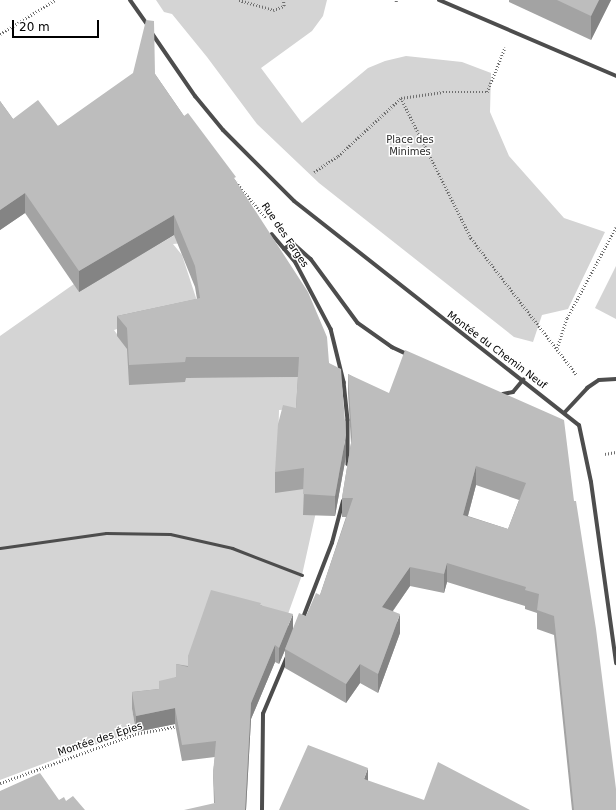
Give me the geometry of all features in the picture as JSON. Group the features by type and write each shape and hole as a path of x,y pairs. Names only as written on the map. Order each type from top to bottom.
{"street":[{"name":"Montée du Chemin Neuf","path":"130,0 195,96 223,130 294,201 355,251 565,412 579,425 584,447 616,663"},
{"path":"439,0 616,76"},
{"name":"Rue des Farges","path":"272,234 296,263 320,305 335,343 344,382 348,420 347,469"},
{"path":"284,249 293,243 311,259 358,323 392,347 412,356"},
{"path":"565,412 587,388 599,380 616,379"},
{"path":"500,394 513,392 523,380"},
{"path":"301,623 332,543 344,497"},
{"path":"262,810 263,714 290,651"}],"lane":[{"path":"0,548 106,533 170,534 232,548 302,575"}],"path":[{"path":"0,34 55,0"},
{"path":"239,0 272,10 284,6 283,0"},
{"path":"314,172 338,156 400,98 443,92 487,92 505,47"},
{"path":"400,98 471,238 579,377"},
{"name":"Rue des Farges","path":"234,180 268,220 272,234"},
{"path":"557,348 567,318 616,227"},
{"path":"604,454 616,452"},
{"name":"Montée des Épies","path":"0,783 135,734 180,726"}],"green space":[{"name":"Place des Minimes","path":"156,0 327,0 323,16 312,31 261,68 302,123 368,68 385,61 406,56 462,62 491,73 490,112 509,156 564,218 605,232 568,309 542,315 533,342 514,337 319,183 257,124 207,57 172,14 164,12"},
{"path":"178,233 183,243 173,244 182,255 198,304 114,330 133,356 186,378 299,377 297,409 279,410 278,450 304,489 316,512 302,575 283,628 202,669 188,665 188,683 132,709 136,732 85,748 0,780 0,336 74,284 79,291"},
{"path":"616,266 616,319 595,308"}],"building":[{"path":"557,0 599,0 591,16"},
{"path":"146,20 154,21 155,74 184,116 188,113 236,177 234,178 308,292 327,337 329,363 341,369 346,435 335,496 303,494 304,468 275,472 278,424 283,405 296,408 299,357 186,357 185,362 129,365 127,328 117,316 200,298 195,266 174,215 79,271 25,193 0,210 0,101 13,119 38,100 58,126 133,73"},
{"path":"405,350 564,420 574,501 576,501 596,629 616,789 616,810 574,810 554,616 537,610 539,594 525,590 526,587 447,563 444,574 410,567 382,607 400,614 378,674 360,664 346,684 285,649 299,613 306,616 316,593 320,595 353,498 342,498 352,437 348,374 389,393","holes":["476,466 526,483 508,529 463,515"]},
{"path":"211,590 261,603 260,605 293,614 279,648 275,645 251,703 245,810 184,810 215,803 213,773 216,741 182,745 175,708 136,716 132,692 159,689 159,681 176,677 176,664 188,667 188,656"},
{"path":"308,745 368,768 364,779 424,800 438,762 530,810 279,810"},
{"path":"40,773 59,800 64,797 66,801 73,796 85,810 0,810 0,791"}]}
